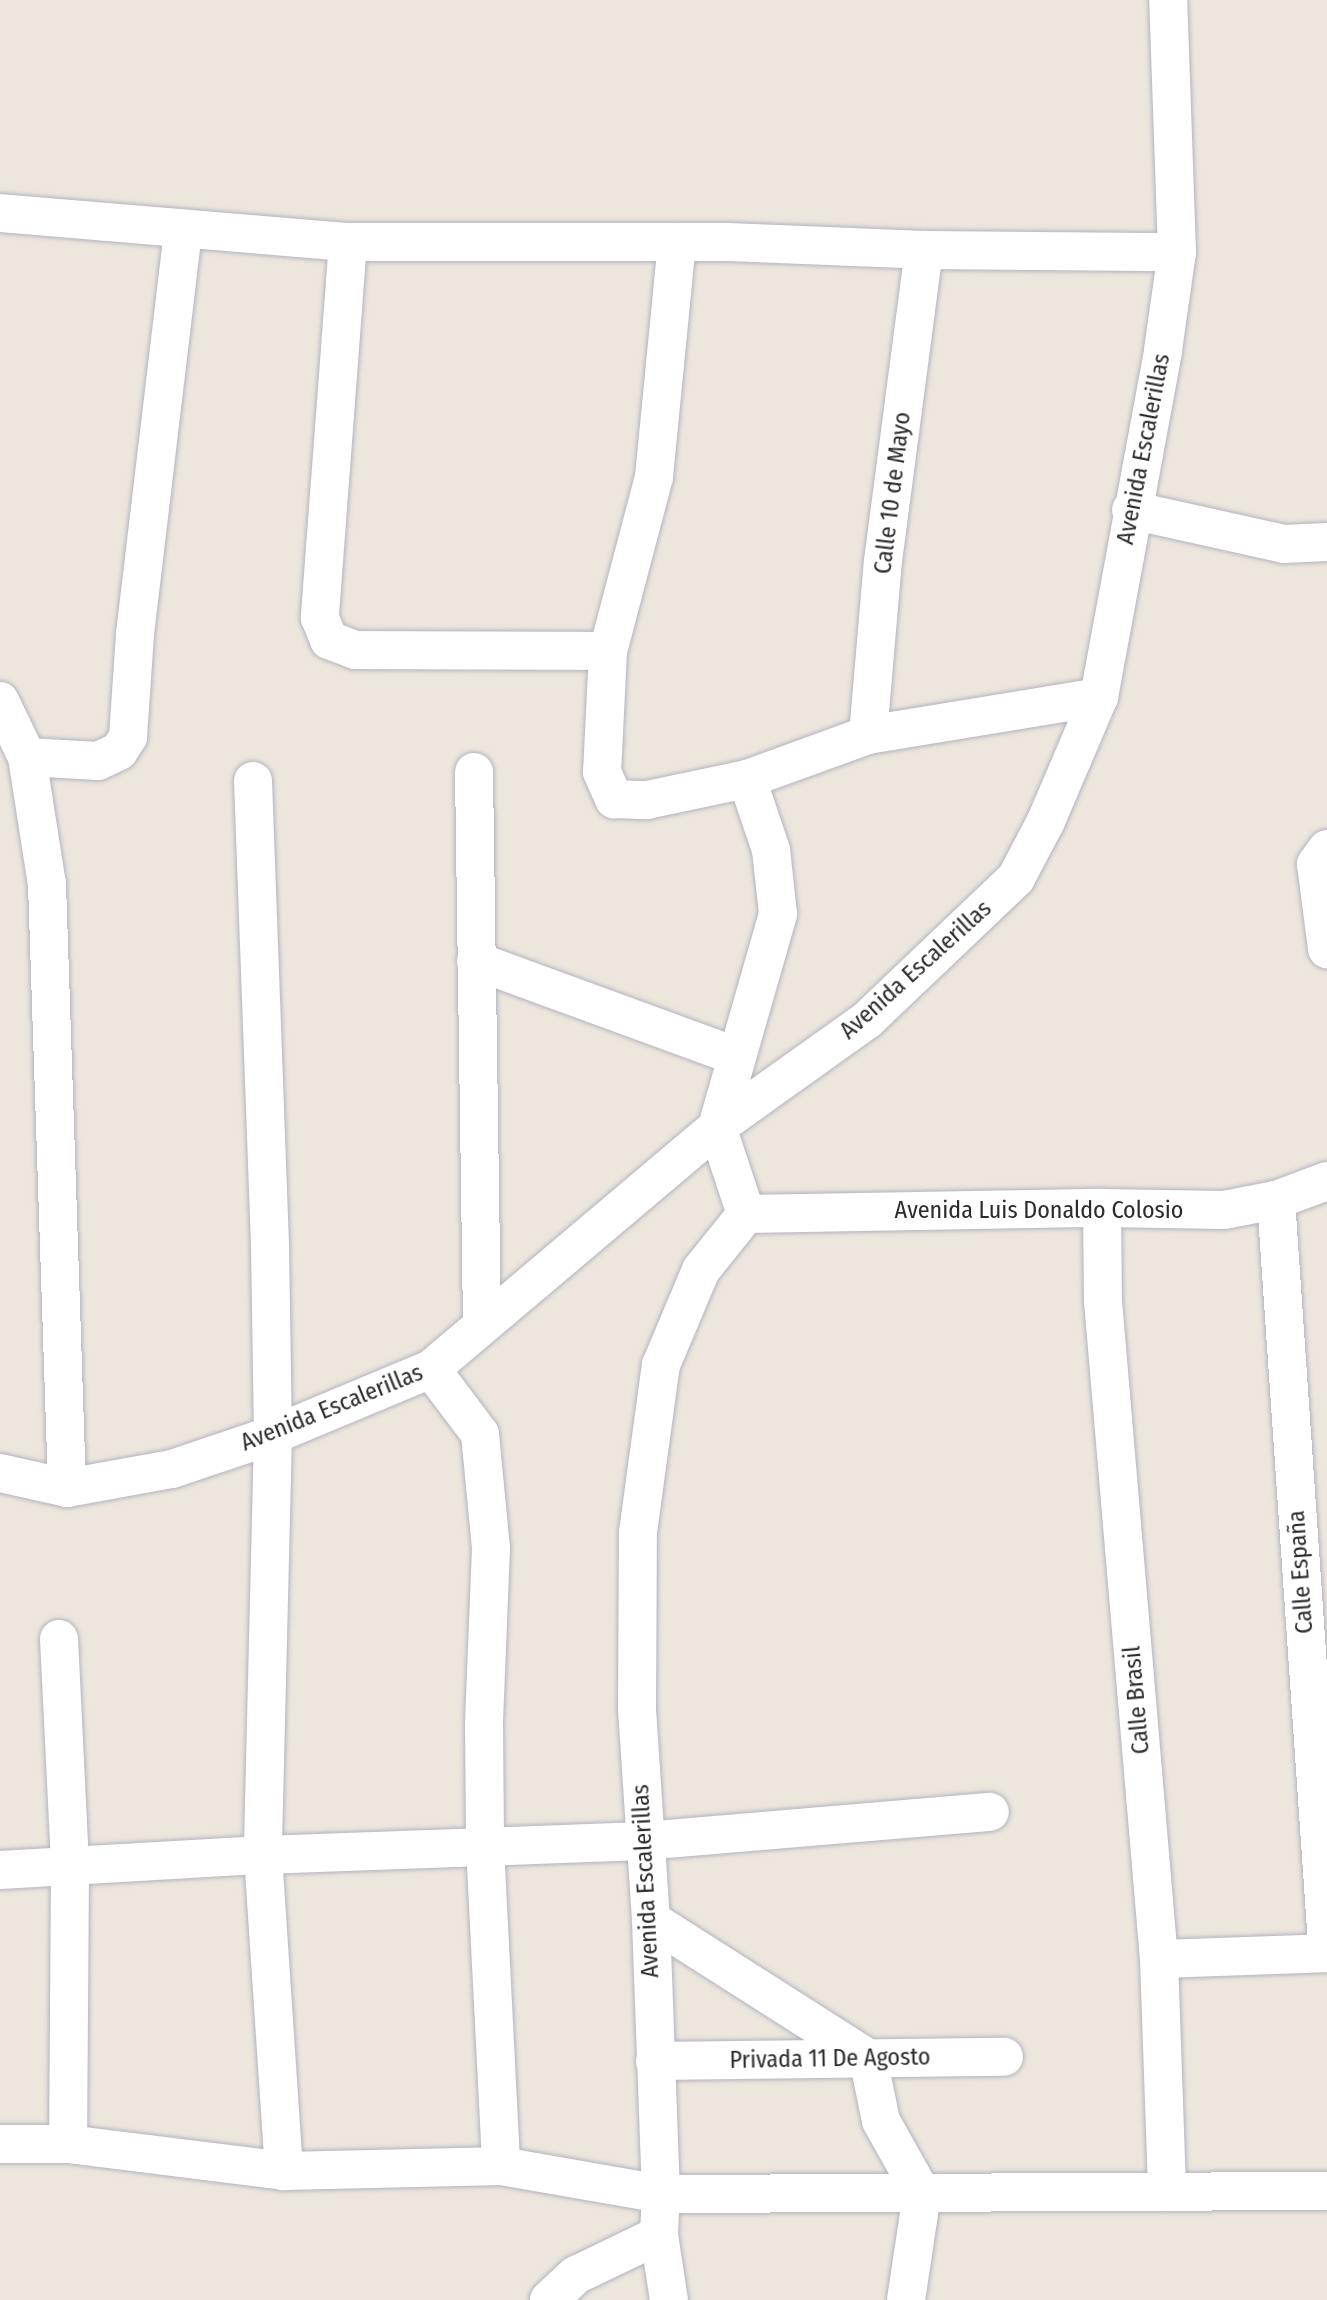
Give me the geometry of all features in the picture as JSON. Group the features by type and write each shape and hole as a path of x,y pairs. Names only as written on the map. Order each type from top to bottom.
{"street":[{"name":"Avenida Escalerillas","path":"0,1473 67,1488 172,1469 273,1435 431,1369 717,1127 867,1020 1016,878 1046,821 1099,697 1131,510 1163,350 1177,252 1168,0"},
{"path":"0,214 348,242 677,242 924,250 1177,252"},
{"path":"27,757 98,761 119,751 128,737 135,634 183,229"},
{"path":"348,242 320,618 329,640 355,650 608,651"},
{"path":"677,242 654,477 608,651 602,772 614,799 648,800 747,779 868,735 1099,697"},
{"name":"Calle 10 de Mayo","path":"868,735 884,561 924,250"},
{"path":"1131,510 1284,544 1327,542"},
{"path":"0,701 27,757 47,884 67,1488"},
{"path":"474,772 482,1324"},
{"path":"746,1213 717,1127 778,914 771,850 747,779"},
{"path":"253,781 270,1246 273,1435 263,1855 284,2171"},
{"path":"1327,849 1315,864 1327,949"},
{"path":"477,961 736,1056"},
{"name":"Avenida Luis Donaldo Colosio","path":"746,1213 1102,1208 1224,1210 1276,1200 1327,1181"},
{"name":"Calle España","path":"1276,1200 1327,1945"},
{"name":"Calle Brasil","path":"1102,1208 1103,1301 1159,1959 1167,2192"},
{"name":"Avenida Escalerillas","path":"668,2300 659,2235 661,2194 650,1920 643,1842 637,1708 638,1532 661,1364 701,1270 746,1213"},
{"path":"431,1369 480,1434 491,1548 484,1723 485,1846 501,2166"},
{"path":"59,1639 70,1868 68,2144"},
{"path":"0,1870 263,1855 643,1842 990,1812"},
{"path":"650,1920 867,2058 881,2121 922,2194 906,2300"},
{"path":"1159,1959 1327,1954"},
{"name":"Privada 11 De Agosto","path":"655,2062 1004,2057"},
{"path":"0,2144 68,2144 284,2171 501,2166 661,2194 1327,2191"},
{"path":"549,2300 576,2275 659,2235"}]}
